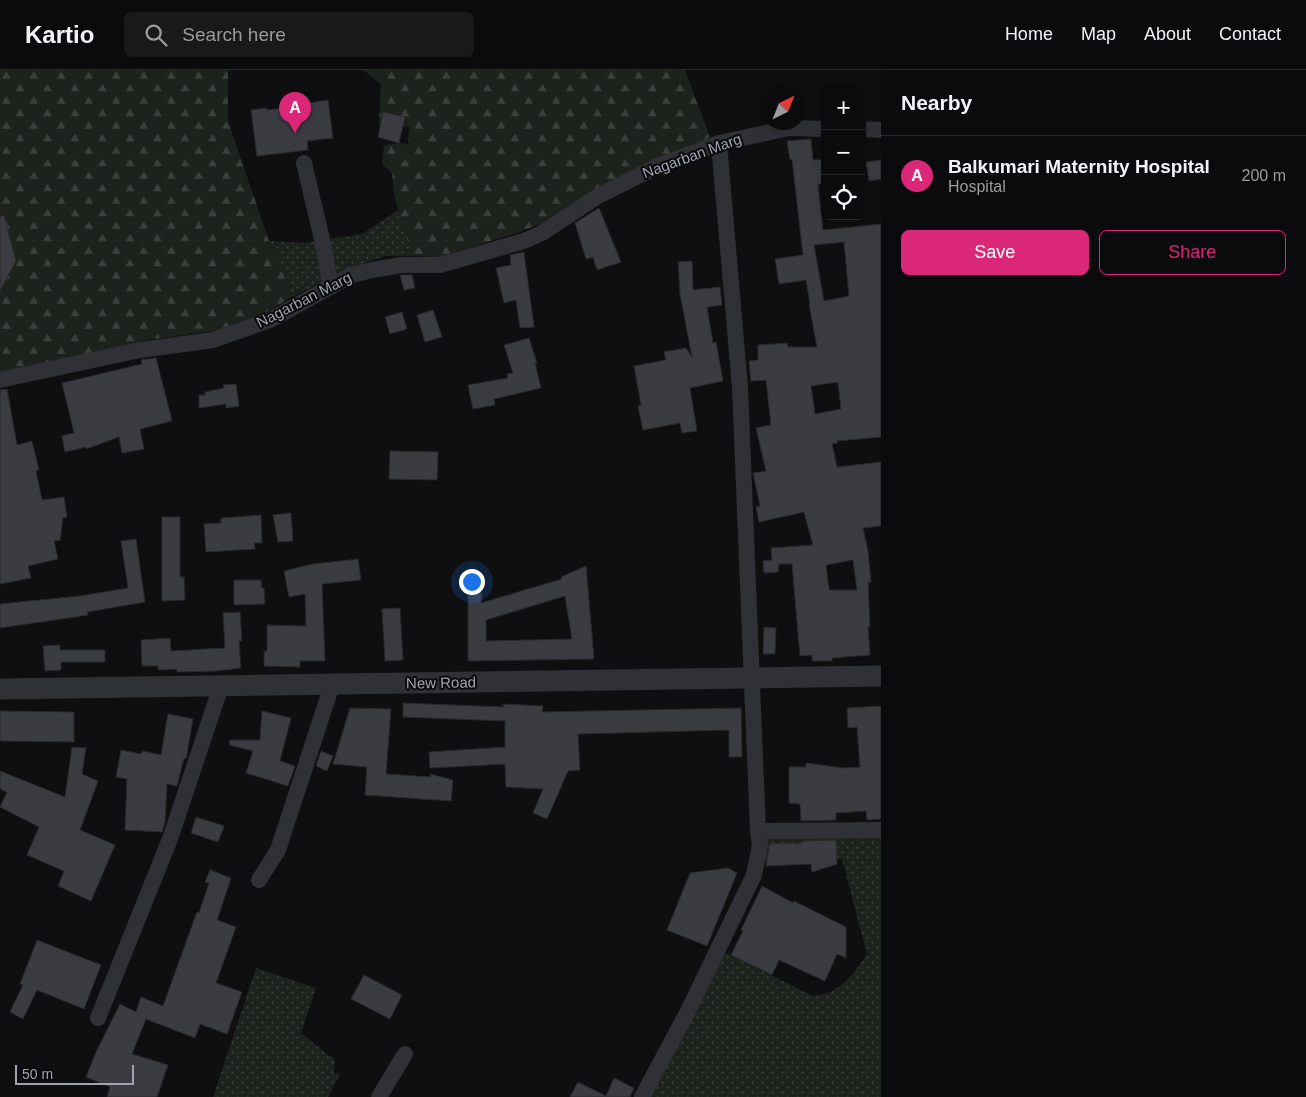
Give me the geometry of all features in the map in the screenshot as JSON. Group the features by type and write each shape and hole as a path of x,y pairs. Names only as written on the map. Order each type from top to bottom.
{"street":[{"name":"Nagarban Marg","path":"0,380 140,350 213,340 270,320 352,275 400,265 440,265 524,241 542,233 598,196 656,166 719,143 789,128 821,129"},
{"path":"866,129 881,130"},
{"path":"642,1097 688,1011 754,875 760,845 751,679 740,388 719,143"},
{"path":"304,163 322,236 331,287"},
{"name":"New Road","path":"0,690 881,676"},
{"path":"259,880 278,850 332,685"},
{"path":"98,1018 170,839 221,686"},
{"path":"758,831 881,830"},
{"path":"379,1097 405,1054"}],"green space":[{"path":"0,70 228,70 228,121 269,241 296,295 261,315 214,331 146,340 0,375"},
{"path":"363,70 685,70 710,137 693,148 520,232 439,257 412,256 394,195 392,173 382,164 384,145 408,144 409,127 379,125 381,84"},
{"path":"398,210 412,256 385,256 353,267 296,295 269,241 304,243 362,234"},
{"path":"881,834 881,1097 650,1097 722,951 813,996 831,991 845,982 867,954 842,859 764,861 764,843 769,836"},
{"path":"256,968 316,988 301,1033 335,1060 334,1073 340,1074 328,1097 213,1097"}],"building":[{"path":"328,100 333,138 307,141 308,150 257,156 251,110 309,105 309,103"},
{"path":"383,112 405,117 399,143 378,137"},
{"path":"811,139 813,160 821,159 821,184 818,184 823,230 881,224 881,437 837,441 838,443 832,444 837,467 881,462 881,526 863,528 868,551 871,582 868,583 870,655 832,658 832,661 812,661 812,655 800,656 792,564 779,564 778,572 764,573 763,561 772,560 771,548 813,545 804,512 759,522 756,507 760,506 753,473 766,471 756,428 771,425 766,380 751,381 749,361 758,360 758,345 787,343 788,347 817,347 806,280 779,284 775,259 803,255 792,159 790,160 787,141","holes":["844,242 849,296 824,301 814,245","838,382 841,409 815,414 811,386","853,560 857,590 829,590 826,565"]},
{"path":"881,160 881,179 869,181 866,162"},
{"path":"599,208 621,262 597,270 593,257 586,259 575,223"},
{"path":"4,215 16,261 0,291 0,216"},
{"path":"524,252 534,327 520,328 516,300 504,303 496,268 511,265 510,255"},
{"path":"692,261 693,290 720,287 722,305 707,307 713,343 716,342 723,381 690,388 697,431 682,433 680,423 643,430 638,406 641,405 634,366 666,360 664,352 686,348 692,357 680,294 678,262"},
{"path":"400,275 412,275 415,288 404,290"},
{"path":"433,310 442,337 425,342 417,315"},
{"path":"402,312 407,329 390,334 385,317"},
{"path":"529,338 537,363 535,363 541,388 494,399 495,405 473,409 468,385 508,378 507,374 513,373 504,345"},
{"path":"156,358 172,421 140,429 144,449 122,453 119,437 86,449 86,447 65,452 62,436 74,433 62,383 142,364 141,360"},
{"path":"236,384 239,406 226,408 226,404 199,408 199,395 205,395 205,392 224,388 223,385"},
{"path":"7,389 17,445 32,441 39,470 36,471 42,500 64,497 67,517 63,518 60,540 54,541 58,559 28,566 31,578 0,584 0,390"},
{"path":"390,451 438,452 437,480 389,479"},
{"path":"291,513 293,541 278,542 273,515"},
{"path":"261,515 262,543 254,543 255,549 206,552 204,524 221,523 221,518"},
{"path":"162,517 180,517 180,577 184,577 185,600 162,601"},
{"path":"136,539 145,602 87,612 88,615 0,628 0,604 80,596 128,588 121,541"},
{"path":"358,559 361,580 322,584 325,661 300,661 300,667 264,666 264,651 267,651 267,625 306,626 305,594 289,597 284,571 313,564"},
{"path":"586,566 594,659 468,661 468,592 482,593 481,603 562,579 561,577","holes":["565,596 572,639 486,641 486,620"]},
{"path":"234,580 261,580 262,588 264,588 265,604 234,605"},
{"path":"400,608 403,660 385,661 382,609"},
{"path":"240,612 242,641 239,641 241,668 177,672 177,669 158,670 158,666 142,666 141,640 170,638 171,651 225,648 223,613"},
{"path":"764,627 776,628 775,654 763,654"},
{"path":"60,645 60,650 105,650 105,662 61,662 61,670 45,671 43,646"},
{"path":"403,703 504,707 503,704 543,706 542,712 741,708 742,757 729,757 729,730 578,734 580,770 568,771 547,819 533,813 543,789 506,787 505,764 430,768 429,752 505,747 505,721 403,717"},
{"path":"881,706 881,819 867,820 866,811 836,813 836,820 801,821 800,804 789,803 789,767 806,767 806,763 844,768 860,767 857,727 848,728 847,708"},
{"path":"350,708 391,709 386,774 431,777 430,774 453,780 451,801 365,795 367,767 333,764"},
{"path":"0,711 74,712 74,742 0,741"},
{"path":"262,711 291,718 280,761 295,766 288,786 246,773 253,751 229,745 230,740 260,740"},
{"path":"168,714 193,719 186,759 184,758 177,786 167,784 165,822 162,832 125,830 127,779 116,777 121,750 141,754 142,751 161,755"},
{"path":"72,747 86,748 82,774 98,781 80,830 115,845 91,901 58,886 64,871 27,855 39,827 0,807 7,792 0,789 0,771 65,797"},
{"path":"321,751 333,756 327,771 316,766"},
{"path":"196,817 224,826 218,842 191,833"},
{"path":"836,840 837,864 812,872 811,864 766,866 770,844"},
{"path":"728,868 737,873 707,946 667,930 690,873"},
{"path":"210,870 231,878 217,920 236,927 216,983 242,992 227,1034 200,1024 195,1038 146,1019 132,1054 168,1065 157,1097 107,1097 110,1087 86,1077 96,1052 120,1004 136,1012 141,997 163,1006 197,912 199,913 209,883 205,882"},
{"path":"762,886 793,903 794,901 846,927 846,958 837,954 825,981 779,960 772,975 731,955"},
{"path":"37,940 101,965 84,1009 37,990 23,1019 10,1012 23,985 20,984"},
{"path":"364,975 402,995 390,1019 351,999"},
{"path":"614,1078 634,1088 630,1097 570,1097 578,1082 606,1096"}],"place":[{"name":"Balkumari Maternity Hospital","path":"295,133"}]}
